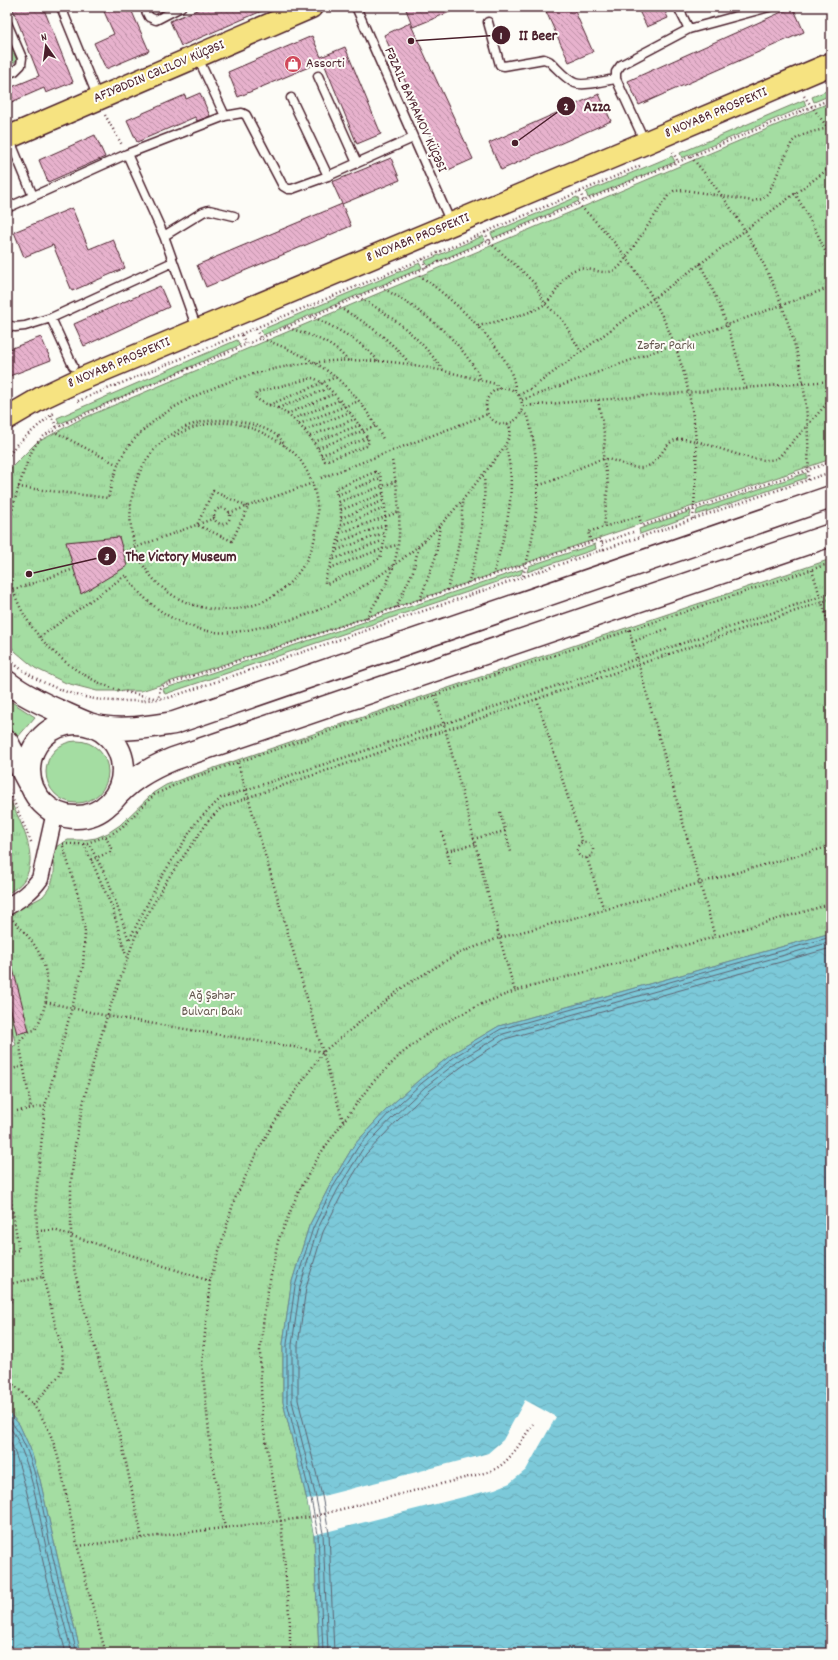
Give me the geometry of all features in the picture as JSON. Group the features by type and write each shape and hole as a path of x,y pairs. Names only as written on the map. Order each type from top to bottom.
{"highway":[{"name":"AFIYƏDDIN CƏLILOV KÜÇƏSI","path":"8,137 311,7"},
{"name":"8 NOYABR PROSPEKTI","path":"8,417 43,397 72,383 452,224 645,154 831,64"}],"main road":[{"path":"34,792 29,776 30,761 35,746 45,734 59,726 74,722 119,728 144,728 174,723 831,497"},
{"path":"7,742 34,792 43,804 55,812 70,817 85,816 99,811 111,802 121,790 151,768 173,759 831,535"},
{"path":"7,682 46,705 104,731 116,743 122,757 124,773 120,789 111,802"}],"street":[{"path":"10,914 23,898 34,889 40,879 55,812"}],"lane":[{"path":"61,7 98,98"},
{"path":"144,7 149,17 156,20 181,7"},
{"name":"FƏZAIL BAYRAMOV KÜÇƏSI","path":"356,7 452,224"},
{"path":"678,7 689,29"},
{"path":"645,154 616,79 616,72 621,65 689,29 769,7"},
{"path":"488,22 500,65 504,66 544,59 549,61 570,80 577,84 616,79"},
{"path":"7,23 22,58 22,65 15,71 7,74"},
{"path":"197,55 225,116"},
{"path":"318,76 357,163"},
{"path":"291,98 328,176"},
{"path":"7,208 127,154 225,116 246,115 283,186 288,189 292,189 328,176 413,138"},
{"path":"8,137 33,196"},
{"path":"127,154 164,236 197,330"},
{"path":"164,236 203,212 209,210 234,216"},
{"path":"7,326 25,326 50,318 172,262"},
{"path":"50,318 73,366"}],"path":[{"path":"796,99 810,93"},
{"path":"804,96 813,106 831,132"},
{"path":"98,98 105,115 127,154"},
{"path":"158,699 121,691 80,672 68,664 40,637 28,621 13,590 7,560 7,540 18,488 36,443 57,428 126,395 284,327 831,99"},
{"path":"478,326 525,313 545,304 570,271 581,269 611,272 619,268 668,196 674,191 685,190 753,201 762,200 769,192 792,142 803,135 829,128"},
{"path":"666,155 673,152 678,162"},
{"path":"72,404 256,329 580,192 645,154"},
{"path":"691,157 722,196 745,230 765,266 781,305 793,343 803,384 807,425 808,480"},
{"path":"519,395 532,388 831,166"},
{"path":"580,192 584,202"},
{"path":"795,193 818,235 831,264"},
{"path":"578,204 597,222 626,256 654,298 675,344 688,392 696,442 697,466 693,519"},
{"path":"485,232 489,242 535,284 545,304 562,319 581,352"},
{"path":"423,259 426,268"},
{"path":"700,264 715,294 727,325 745,388"},
{"path":"416,272 454,302 478,326 507,366 515,382 515,391"},
{"path":"522,400 831,286"},
{"path":"380,287 413,306 444,331 467,357 481,380"},
{"path":"358,297 403,325 419,340 444,372"},
{"path":"336,306 370,326 396,348 411,365"},
{"path":"311,316 350,337 378,361"},
{"path":"284,327 325,343 348,360"},
{"path":"256,329 260,338 287,348 316,362 336,377 359,401 383,439"},
{"path":"242,334 246,344"},
{"path":"18,488 108,498 118,465 125,453 138,435 153,422 182,403 208,390 271,369 316,362 348,360 378,361 411,365 481,380 496,384 499,389"},
{"path":"268,405 336,377"},
{"path":"312,378 316,379 321,384 334,394 355,418 368,438 369,442 367,446 325,461 310,436 299,424 278,408 268,405 256,398 256,394 312,378"},
{"path":"522,406 831,381"},
{"path":"278,408 328,389"},
{"path":"499,389 510,389 515,391 522,400 522,412 514,421 508,424 496,423 488,414 486,402 493,391 499,389"},
{"path":"286,414 334,394"},
{"path":"539,485 603,458 638,468 647,467 676,440 687,440 741,455 771,461 778,458 831,399"},
{"path":"293,419 340,400"},
{"path":"598,400 605,438 603,458 608,482 604,527"},
{"path":"299,424 359,401"},
{"path":"7,458 16,445 51,415 58,411"},
{"path":"305,430 350,412"},
{"path":"522,412 528,416 532,431 539,485 535,523 523,577"},
{"path":"321,478 488,414"},
{"path":"51,415 57,428"},
{"path":"310,436 355,418"},
{"path":"174,436 199,426 227,423 255,428 285,446 299,459 312,483 316,496 318,524 316,538 311,552 297,576 287,586 263,601 236,609 222,610 194,605 169,592 153,577 141,560 135,547 130,520 131,506 137,476 151,452 171,433 198,422 227,420 257,426 283,440 285,446"},
{"path":"40,637 126,575 133,587 163,614 189,626 215,632 246,630 309,614 335,602 377,577 419,545 440,525 484,473 504,446 510,432 508,424"},
{"path":"314,442 360,425"},
{"path":"318,448 376,426"},
{"path":"53,431 118,465"},
{"path":"322,455 368,438"},
{"path":"493,575 504,538 510,501 508,462 504,446"},
{"path":"366,619 380,595 394,564 399,512 392,460"},
{"path":"591,542 588,532 639,516 642,526 831,462"},
{"path":"375,472 380,473 381,478 385,500 385,525 381,555 378,560 327,584 324,581 334,560 341,525 341,510 335,489 375,472"},
{"path":"7,658 37,679 62,690 97,700 127,701 168,698 831,472"},
{"path":"468,584 482,534 484,510 484,473"},
{"path":"337,495 381,478"},
{"path":"339,502 396,481"},
{"path":"229,513 312,483"},
{"path":"197,525 213,491 248,507"},
{"path":"341,510 384,493"},
{"path":"341,518 385,500"},
{"path":"447,591 456,559 460,537 462,500"},
{"path":"197,525 232,541 248,507"},
{"path":"223,508 229,511 230,517 227,522 222,524 216,521 215,518 214,515 217,510 223,508"},
{"path":"341,525 385,508"},
{"path":"340,533 399,512"},
{"path":"123,552 215,518"},
{"path":"338,542 385,525"},
{"path":"420,600 436,556 440,525"},
{"path":"602,543 633,532"},
{"path":"336,550 384,533"},
{"path":"158,699 158,692 163,686 366,619 591,542 600,539 604,550"},
{"path":"334,560 382,541"},
{"path":"330,568 397,545"},
{"path":"396,608 411,576 416,562 419,545"},
{"path":"84,844 106,836 122,827 145,802 167,788 435,695 831,563"},
{"path":"13,590 74,569"},
{"path":"812,570 831,632"},
{"path":"56,846 62,845 61,842 89,844 108,880 129,940 159,881 197,821 221,798 831,593"},
{"path":"142,1538 122,1444 80,1294 71,1236 71,1182 75,1146 92,1067 107,1016 135,937 165,883 208,820 221,808 249,797 831,599"},
{"path":"632,642 669,628"},
{"path":"629,630 715,938"},
{"path":"435,695 446,730 499,938 515,991"},
{"path":"537,699 582,842"},
{"path":"238,763 343,1122"},
{"path":"7,786 32,841"},
{"path":"500,812 510,852"},
{"path":"474,839 505,831"},
{"path":"442,832 451,867"},
{"path":"91,860 111,851 106,836"},
{"path":"582,842 588,843 592,846 591,854 587,858"},
{"path":"582,842 578,845 577,852 580,857 587,858"},
{"path":"84,844 112,906 127,960"},
{"path":"447,851 475,844"},
{"path":"33,1405 59,1376 63,1364 63,1357 43,1277 37,1231 36,1196 45,1106 83,967 85,932 76,884 62,845"},
{"path":"225,1528 211,1452 202,1364 210,1280 234,1201 258,1150 280,1114 323,1052 403,987 457,954 499,938 831,846"},
{"path":"587,858 604,910"},
{"path":"290,1653 290,1625 280,1522 262,1420 260,1351 266,1300 278,1241 298,1193 320,1154 343,1122 372,1083 400,1055 450,1020 479,1005 515,991 715,938 831,904"},
{"path":"10,914 34,944 43,960 47,981 46,1002 40,1021 35,1030 30,1031 19,1041 31,1108"},
{"path":"46,1002 107,1016 323,1052"},
{"path":"7,1070 24,1066"},
{"path":"17,1111 45,1106"},
{"path":"7,1176 19,1250 7,1252"},
{"path":"37,1231 54,1230 210,1280"},
{"path":"7,1270 12,1301 7,1302"},
{"path":"9,1284 43,1277"},
{"path":"7,1380 33,1405 47,1428 56,1452 78,1546 106,1653"},
{"path":"78,1546 311,1517 495,1470 507,1461 533,1424"}],"green space":[{"path":"7,37 17,61 7,66"},
{"path":"831,89 831,95 814,102 812,97"},
{"path":"804,100 806,106 682,158 680,153"},
{"name":"Zəfər Parkı","path":"831,102 831,459 305,638 141,691 97,691 66,683 35,668 16,652 7,642 7,472 36,443 79,420"},
{"path":"672,156 675,162 588,198 586,192"},
{"path":"577,197 579,201 493,238 491,233"},
{"path":"483,236 485,241 428,266 425,261"},
{"path":"420,263 422,268 263,335 261,330"},
{"path":"237,340 240,345 59,424 57,418"},
{"path":"806,473 806,478 696,515 697,510"},
{"path":"691,511 690,516 640,534 639,529"},
{"path":"595,544 596,549 527,572 529,566"},
{"name":"Ağ Şəhər Bulvarı Bakı","path":"831,559 831,933 499,1026 455,1052 419,1080 387,1109 354,1145 330,1185 309,1226 291,1285 283,1344 283,1402 314,1535 319,1653 81,1653 66,1595 40,1480 30,1448 19,1424 7,1411 7,1049 16,1045 7,1011 7,916 42,897 47,892 54,874 52,849 68,840 96,838 108,833 120,825 153,793 166,785 182,779"},
{"path":"523,569 521,574 165,694 163,689"},
{"path":"7,699 35,717 17,738 7,722"},
{"path":"77,741 89,744 99,750 105,760 108,772 105,784 99,794 89,800 77,803 65,800 55,794 49,784 46,772 49,760 55,750 65,744"},
{"path":"7,794 22,825 29,848 30,860 29,870 24,880 7,894"}],"water":[{"path":"831,933 831,1653 319,1653 314,1535 283,1402 283,1344 291,1285 309,1226 330,1185 354,1145 387,1109 419,1080 455,1052 499,1026"},
{"path":"7,1411 19,1424 30,1448 40,1480 66,1595 81,1653 7,1653"}],"pier":[{"path":"525,1400 556,1417 526,1470 510,1483 495,1489 314,1535 307,1500 488,1453 503,1440"}],"building":[{"path":"12,7 43,7 73,82 46,93 44,88 7,104 7,89 39,76"},
{"path":"102,7 130,7 149,51 106,69 94,43 114,34"},
{"path":"204,7 271,7 181,46 170,21"},
{"path":"405,7 462,7 413,27"},
{"path":"544,7 573,7 593,52 569,62"},
{"path":"637,7 663,7 668,18 647,27"},
{"path":"793,7 804,32 639,105 628,81"},
{"path":"410,23 473,159 446,171 384,35"},
{"path":"312,36 321,57 345,47 381,134 357,144 323,61 238,97 228,72"},
{"path":"200,93 210,116 197,121 195,117 137,142 127,120 185,95 186,99"},
{"path":"599,94 611,121 501,170 489,143"},
{"path":"95,135 105,157 48,182 39,160"},
{"path":"391,158 400,180 342,204 332,182"},
{"path":"342,204 351,226 206,287 197,265"},
{"path":"72,208 89,249 113,239 125,268 72,291 53,245 24,257 14,232"},
{"path":"160,286 169,307 84,346 74,324"},
{"path":"41,337 51,360 7,377 7,350"},
{"path":"119,537 127,566 81,594 66,542"},
{"path":"7,961 11,961 29,1031 17,1034 7,995"}],"place":[{"name":"II Beer","path":"411,41"},
{"name":"Assorti","path":"293,64"},
{"name":"Azza","path":"515,143"},
{"name":"The Victory Museum","path":"29,574"}]}
